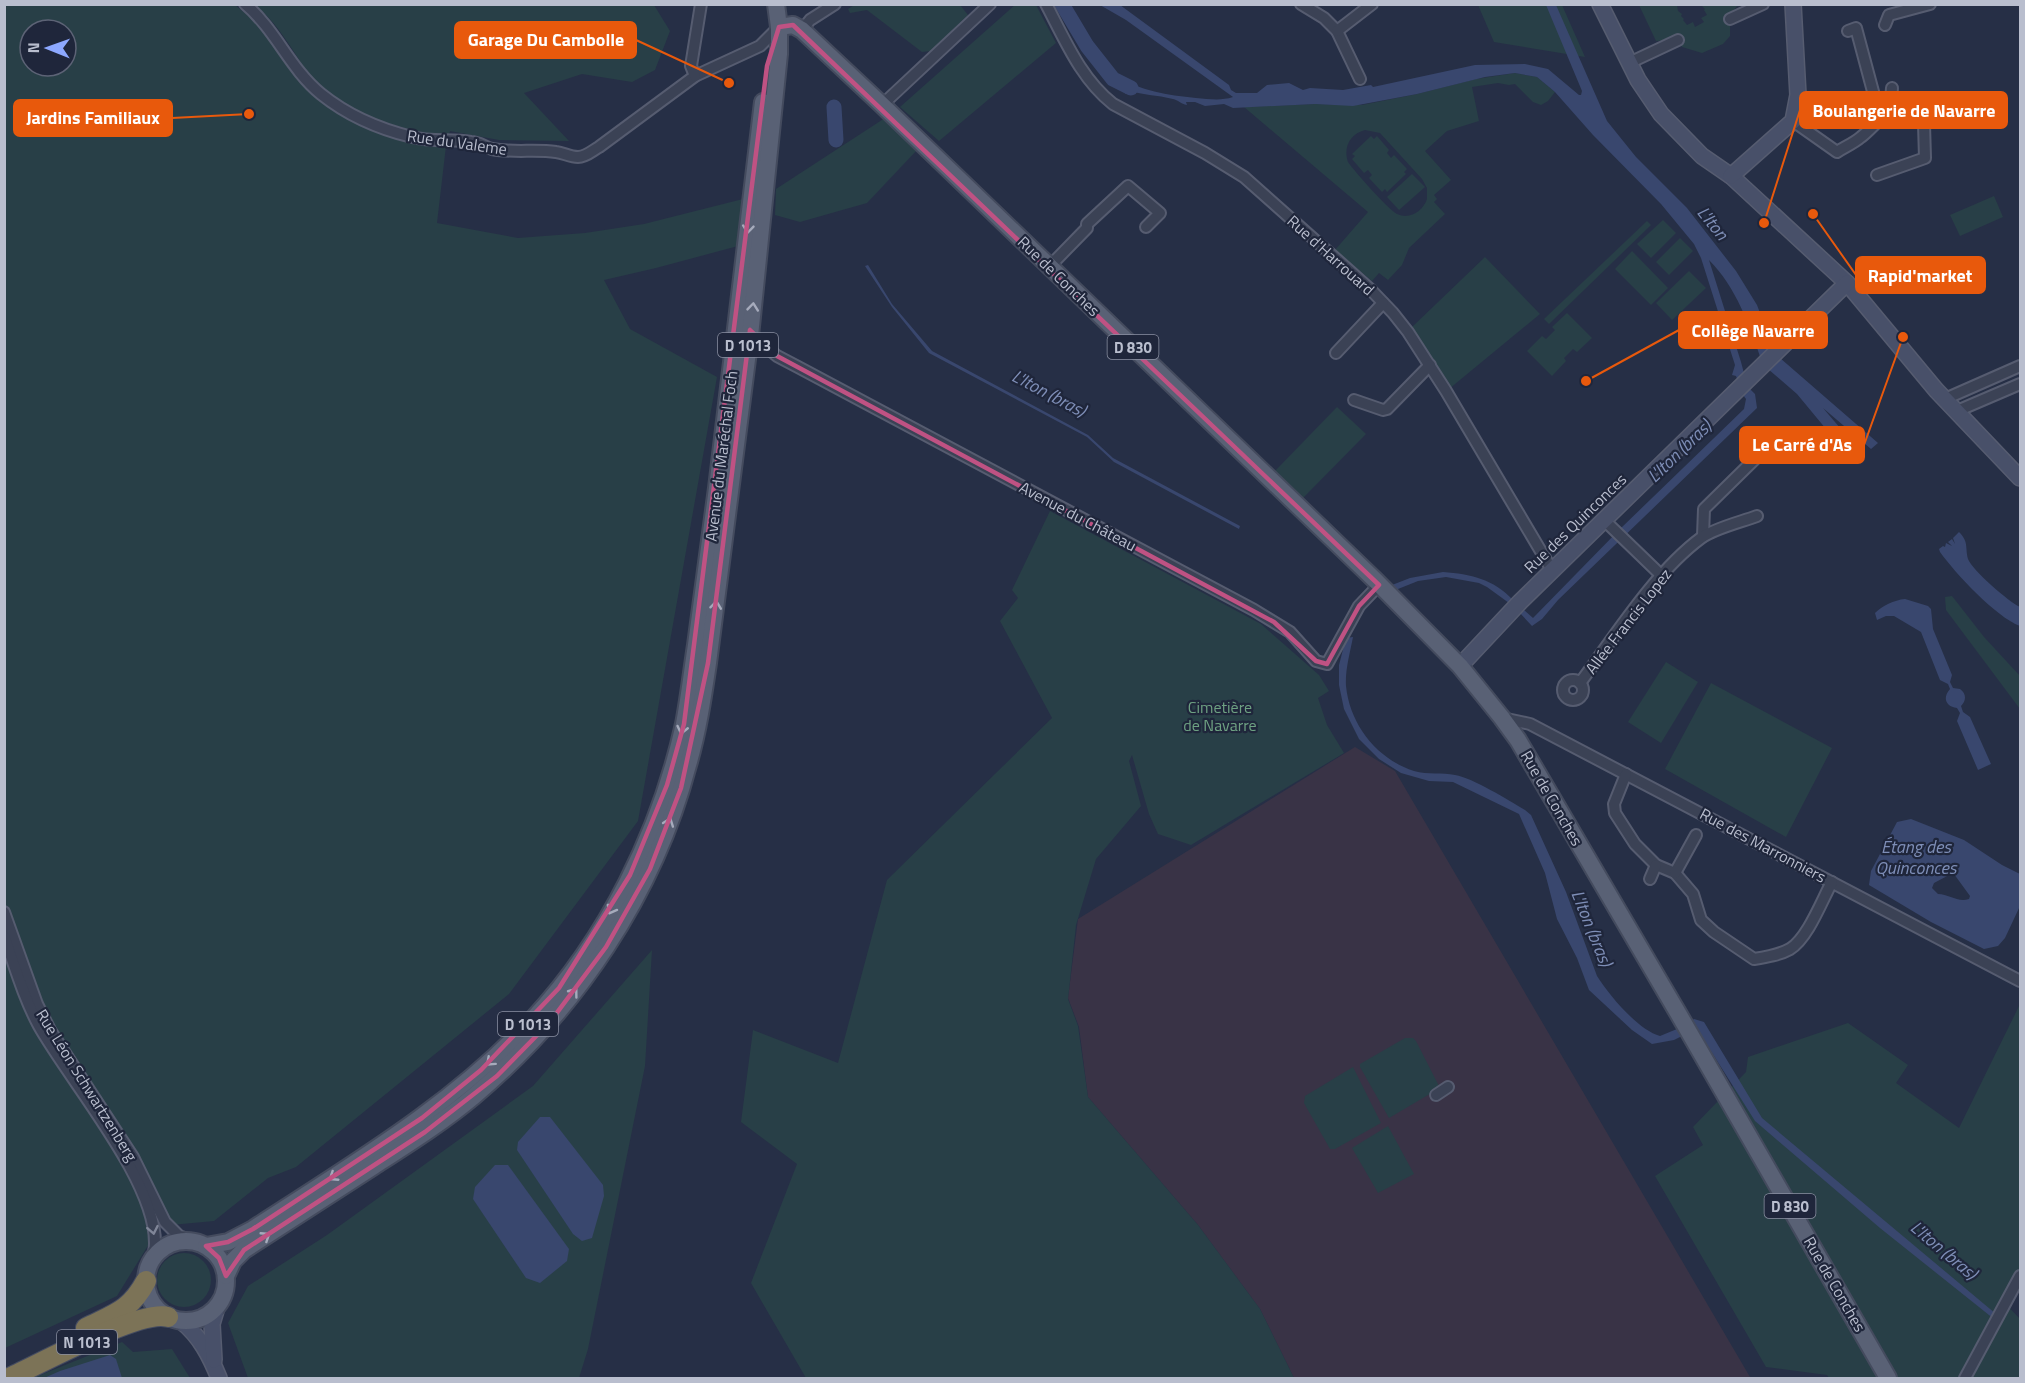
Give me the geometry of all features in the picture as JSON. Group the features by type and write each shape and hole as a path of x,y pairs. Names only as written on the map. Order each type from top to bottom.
{"highway":[{"name":"N 1013","path":"4,1368 127,1308 146,1281"},
{"name":"N 1013","path":"9,1378 125,1325 157,1316 175,1319"}],"main road":[{"name":"Avenue du Maréchal Foch","path":"199,1244 228,1242 253,1229 422,1118 487,1065 545,1005 597,934 641,853 674,764 684,724 743,335 777,72 779,27 776,4"},
{"name":"Avenue du Maréchal Foch","path":"779,27 785,4"},
{"path":"1600,4 1629,63 1661,114 1702,156 1731,176 1847,283 1945,399 2020,478"},
{"path":"1731,176 1793,122 1798,95 1793,4"},
{"path":"779,27 793,25 802,30"},
{"name":"Rue de Conches","path":"802,30 1384,590 1460,666 1502,718 1518,740 1888,1378"},
{"name":"Rue des Quinconces","path":"1460,666 1552,570 1609,525 1761,366 1847,283"},
{"name":"Avenue du Maréchal Foch","path":"226,1276 234,1261 244,1251 425,1132 474,1096 538,1035 600,956 622,921 659,848 688,767 701,711 743,335"},
{"path":"174,1243 199,1244 219,1258 226,1276 223,1296 212,1324 216,1372 200,1339 152,1302 146,1281 151,1262 164,1247 174,1243"},
{"path":"175,1319 200,1319 217,1307"}],"street":[{"name":"Rue du Valeme","path":"245,4 272,31 292,62 319,92 364,121 419,138 443,142 468,141 492,149 554,151 575,157 586,155 695,76 760,46 779,27"},
{"path":"695,76 691,66 701,4"},
{"path":"802,30 810,20 835,4"},
{"path":"882,105 990,4"},
{"name":"Rue d'Harrouard","path":"1046,4 1079,67 1104,97 1244,177 1383,303 1408,332 1430,365 1552,570"},
{"path":"1301,4 1324,18 1337,31 1360,79"},
{"path":"1337,31 1372,4"},
{"path":"1730,19 1763,4"},
{"path":"1885,25 1889,15 1930,4"},
{"path":"1848,31 1856,28 1875,99 1883,112"},
{"path":"1629,63 1678,40"},
{"path":"1793,122 1837,152 1861,138 1891,100 1892,88"},
{"path":"1877,175 1925,158 1922,120 1908,109 1901,107 1883,112"},
{"path":"1049,267 1087,228 1087,224 1128,186 1160,213 1146,227"},
{"path":"1335,353 1383,303"},
{"name":"Avenue du Château","path":"743,335 765,344 777,356 1254,610 1290,632 1316,661 1327,664 1359,606 1384,590"},
{"path":"1354,400 1383,410 1387,409 1430,365"},
{"path":"1945,399 2020,366"},
{"path":"1957,411 2020,384"},
{"path":"1703,536 1704,509 1757,457"},
{"name":"Allée Francis Lopez","path":"1580,682 1661,575 1703,536 1757,516"},
{"path":"1609,525 1661,575"},
{"name":"Rue des Marronniers","path":"1502,718 1530,724 2020,981"},
{"path":"1626,774 1614,804 1615,813 1635,844 1656,865 1675,873 1693,894 1701,920 1714,932 1754,959 1775,956 1792,948 1805,932 1832,882"},
{"path":"1675,873 1696,835"},
{"path":"1650,879 1656,865"},
{"name":"Rue Léon Schwartzenberg","path":"4,912 37,1004 50,1030 133,1157 165,1222 179,1236 199,1244"},
{"name":"Rue Léon Schwartzenberg","path":"4,936 24,994 40,1029 117,1145 137,1181 149,1211 154,1233 155,1249 151,1262"},
{"path":"1436,1095 1448,1087"},
{"path":"1965,1378 1997,1320 2017,1292 2020,1276"}],"highlighted area":[{"path":"793,25 1379,585 1359,606 1327,664 1316,661 1274,622 777,356 750,330 708,663 681,788 650,869 606,947 550,1022 497,1076 425,1132 244,1250 226,1276 219,1258 206,1246 228,1242 253,1229 422,1118 481,1070 559,988 630,875 667,785 684,724 767,66 779,27"}],"shaded area":[{"path":"1355,747 1395,771 1750,1377 1294,1378 1260,1309 1198,1225 1088,1097 1079,1027 1068,998 1078,919"}],"green space":[{"path":"856,4 960,5 968,15 931,51 922,52 867,10 850,13 848,9"},
{"path":"1016,4 1036,5 1056,43 939,141 900,107"},
{"path":"5,5 235,5 257,23 320,101 365,126 409,140 446,146 437,223 518,238 585,233 644,224 743,199 738,246 604,280 630,329 717,377 638,821 509,994 296,1167 268,1178 214,1221 160,1226 117,1296 5,1348"},
{"path":"255,5 654,5 670,31 655,70 632,82 582,74 524,93 569,141 499,140 450,131 448,137 392,125 339,102 310,78 278,29"},
{"path":"1478,5 1562,5 1585,57 1494,42"},
{"path":"1639,5 1677,5 1687,25 1693,22 1695,27 1704,22 1701,18 1707,15 1703,5 1737,6 1730,15 1730,36 1723,44 1702,53 1682,47 1678,40 1656,41"},
{"path":"1515,73 1537,77 1555,92 1548,101 1541,105 1533,102 1515,84 1498,83 1472,87 1479,121 1447,131 1425,151 1451,180 1434,195 1437,199 1434,202 1445,214 1409,248 1402,265 1388,280 1379,273 1372,281 1335,250 1368,212 1244,107 1362,105 1476,79","holes":["1365,130 1380,133 1422,179 1427,188 1425,203 1419,211 1411,215 1402,216 1393,211 1348,162 1347,146 1355,135"]},
{"path":"885,118 917,150 867,203 800,222 775,215 776,189"},
{"path":"1371,136 1374,139 1377,136 1389,150 1387,153 1391,158 1394,155 1407,169 1404,172 1406,174 1387,192 1385,189 1382,192 1369,178 1372,175 1368,170 1364,173 1352,159 1355,156 1352,154"},
{"path":"1412,174 1425,187 1399,210 1387,197"},
{"path":"1994,196 2003,217 1960,236 1950,215"},
{"path":"1663,220 1676,233 1651,258 1637,244"},
{"path":"1647,221 1651,225 1549,324 1544,319"},
{"path":"1680,238 1693,251 1669,275 1656,262"},
{"path":"1632,251 1668,288 1651,305 1615,269"},
{"path":"1485,257 1540,314 1449,389 1411,328"},
{"path":"1689,271 1706,288 1672,320 1656,303"},
{"path":"1567,313 1592,338 1577,352 1573,349 1564,358 1566,361 1552,376 1527,351 1542,336 1546,339 1555,330 1552,327"},
{"path":"1337,407 1366,434 1302,499 1275,471"},
{"name":"Cimetière de Navarre","path":"1050,511 1261,624 1319,675 1329,691 1318,698 1327,725 1344,753 1191,845 1158,834 1149,814 1132,755 1129,761 1141,806 1096,859 1076,925 1068,999 1078,1026 1088,1097 1198,1225 1260,1309 1294,1378 806,1378 751,1283 797,1164 741,1122 753,1030 838,1063 887,880 1052,718 1000,621 1018,598 1012,590"},
{"path":"1952,596 1984,637 2020,676 2020,709 1946,610 1945,597"},
{"path":"1666,662 1698,682 1661,743 1628,722"},
{"path":"1711,683 1832,748 1786,837 1665,769"},
{"path":"652,950 645,1066 588,1349 579,1378 248,1378 228,1323 248,1286 327,1235 533,1086"},
{"path":"2020,1004 2020,1268 2003,1301 2020,1319 2020,1378 1829,1378 1827,1375 1766,1367 1655,1176 1703,1145 1693,1127 1746,1072 1748,1057 1848,1023 1908,1065 1896,1083 1959,1128"},
{"path":"1405,1038 1413,1038 1416,1041 1440,1088 1389,1118 1360,1064"},
{"path":"1353,1067 1381,1123 1335,1149 1330,1149 1304,1103 1305,1096"},
{"path":"1388,1126 1414,1174 1378,1193 1352,1148"},
{"path":"179,1253 189,1253 199,1257 207,1265 211,1280 207,1295 199,1303 189,1307 179,1307 169,1303 161,1295 157,1285 157,1275 161,1265 169,1257"},
{"path":"122,1342 133,1352 172,1349 190,1378 33,1378"}],"water":[{"path":"1100,5 1120,5 1229,85 1236,93 1257,93 1267,85 1289,83 1303,90 1310,88 1343,90 1371,85 1373,87 1475,65 1525,64 1548,69 1581,95 1582,91 1546,5 1556,5 1607,121 1636,157 1687,208 1736,271 1757,305 1774,350 1762,362 1747,321 1734,295 1727,282 1709,260 1745,377 1739,384 1736,376 1732,375 1735,365 1701,258 1694,244 1661,204 1593,135 1555,92 1537,77 1515,73 1485,77 1417,94 1353,106 1315,104 1233,108 1224,104 1205,106 1195,102 1186,102 1187,105 1173,99 1127,90 1126,94 1110,82 1115,76 1144,89 1164,94 1210,99 1233,97 1126,20"},
{"path":"868,265 892,304 932,351 1088,435 1113,458 1240,526 1239,529 1114,462 1087,437 929,353 892,307 865,266"},
{"path":"1780,358 1878,443 1871,449 1823,408 1864,456 1855,464 1797,394 1768,369"},
{"path":"1749,388 1755,394 1757,408 1558,600 1542,619 1532,626 1519,612 1523,609 1533,618 1620,529 1744,409 1746,399 1743,395"},
{"path":"1959,532 1965,542 1971,564 1991,585 2020,607 2020,626 1999,614 1988,604 1955,571 1940,552 1939,549 1945,547 1946,543 1952,546 1948,542 1952,539 1955,544 1953,538"},
{"path":"1443,572 1463,574 1489,582 1513,600 1509,603 1479,583 1446,577 1418,581 1393,591 1392,585 1410,578"},
{"path":"1905,599 1931,609 1933,629 1952,675 1950,682 1953,688 1960,689 1965,695 1961,706 1963,712 1970,717 1991,764 1978,770 1957,721 1960,713 1957,708 1946,702 1950,689 1948,684 1940,680 1921,632 1894,616 1886,616 1877,620 1875,613 1878,610"},
{"path":"1353,637 1346,686 1353,714 1368,739 1388,758 1401,766 1419,772 1450,774 1471,780 1531,815 1566,892 1602,984 1616,1002 1643,1027 1660,1036 1677,1029 1682,1036 1674,1040 1652,1044 1632,1030 1589,990 1577,958 1557,919 1545,873 1519,814 1453,782 1429,781 1401,773 1379,759 1359,739 1344,709 1339,685 1339,665 1346,638"},
{"name":"Étang des Quinconces","path":"1911,819 1964,840 2020,874 2020,906 2005,938 1998,946 1984,949 1931,922 1869,885 1871,871 1897,822","holes":["1954,874 1970,896 1969,899 1961,900 1938,894 1932,888 1934,883"]},
{"path":"1694,1019 1704,1022 1762,1118 1996,1314 1994,1319 1880,1228 1755,1121 1697,1029 1693,1030 1689,1023"},
{"path":"540,1117 550,1117 603,1185 604,1196 592,1238 582,1241 573,1234 517,1150 518,1142"},
{"path":"495,1165 508,1165 569,1249 567,1261 540,1283 526,1278 473,1199 475,1187"},
{"path":"110,1355 116,1359 122,1378 44,1378 60,1371"}],"waterway":[{"name":"L'Iton (bras)","path":"1062,4 1087,46 1113,79 1131,88"},
{"name":"L'Iton (bras)","path":"834,107 836,140"}],"place":[{"name":"Garage Du Cambolle","path":"729,83"},
{"name":"Jardins Familiaux","path":"249,114"},
{"name":"Rapid'market","path":"1813,214"},
{"name":"Boulangerie de Navarre","path":"1764,223"},
{"name":"Le Carré d'As","path":"1903,337"},
{"name":"Collège Navarre","path":"1586,381"}],"water label":[{"name":"L'Iton","path":"1713,223"}]}
